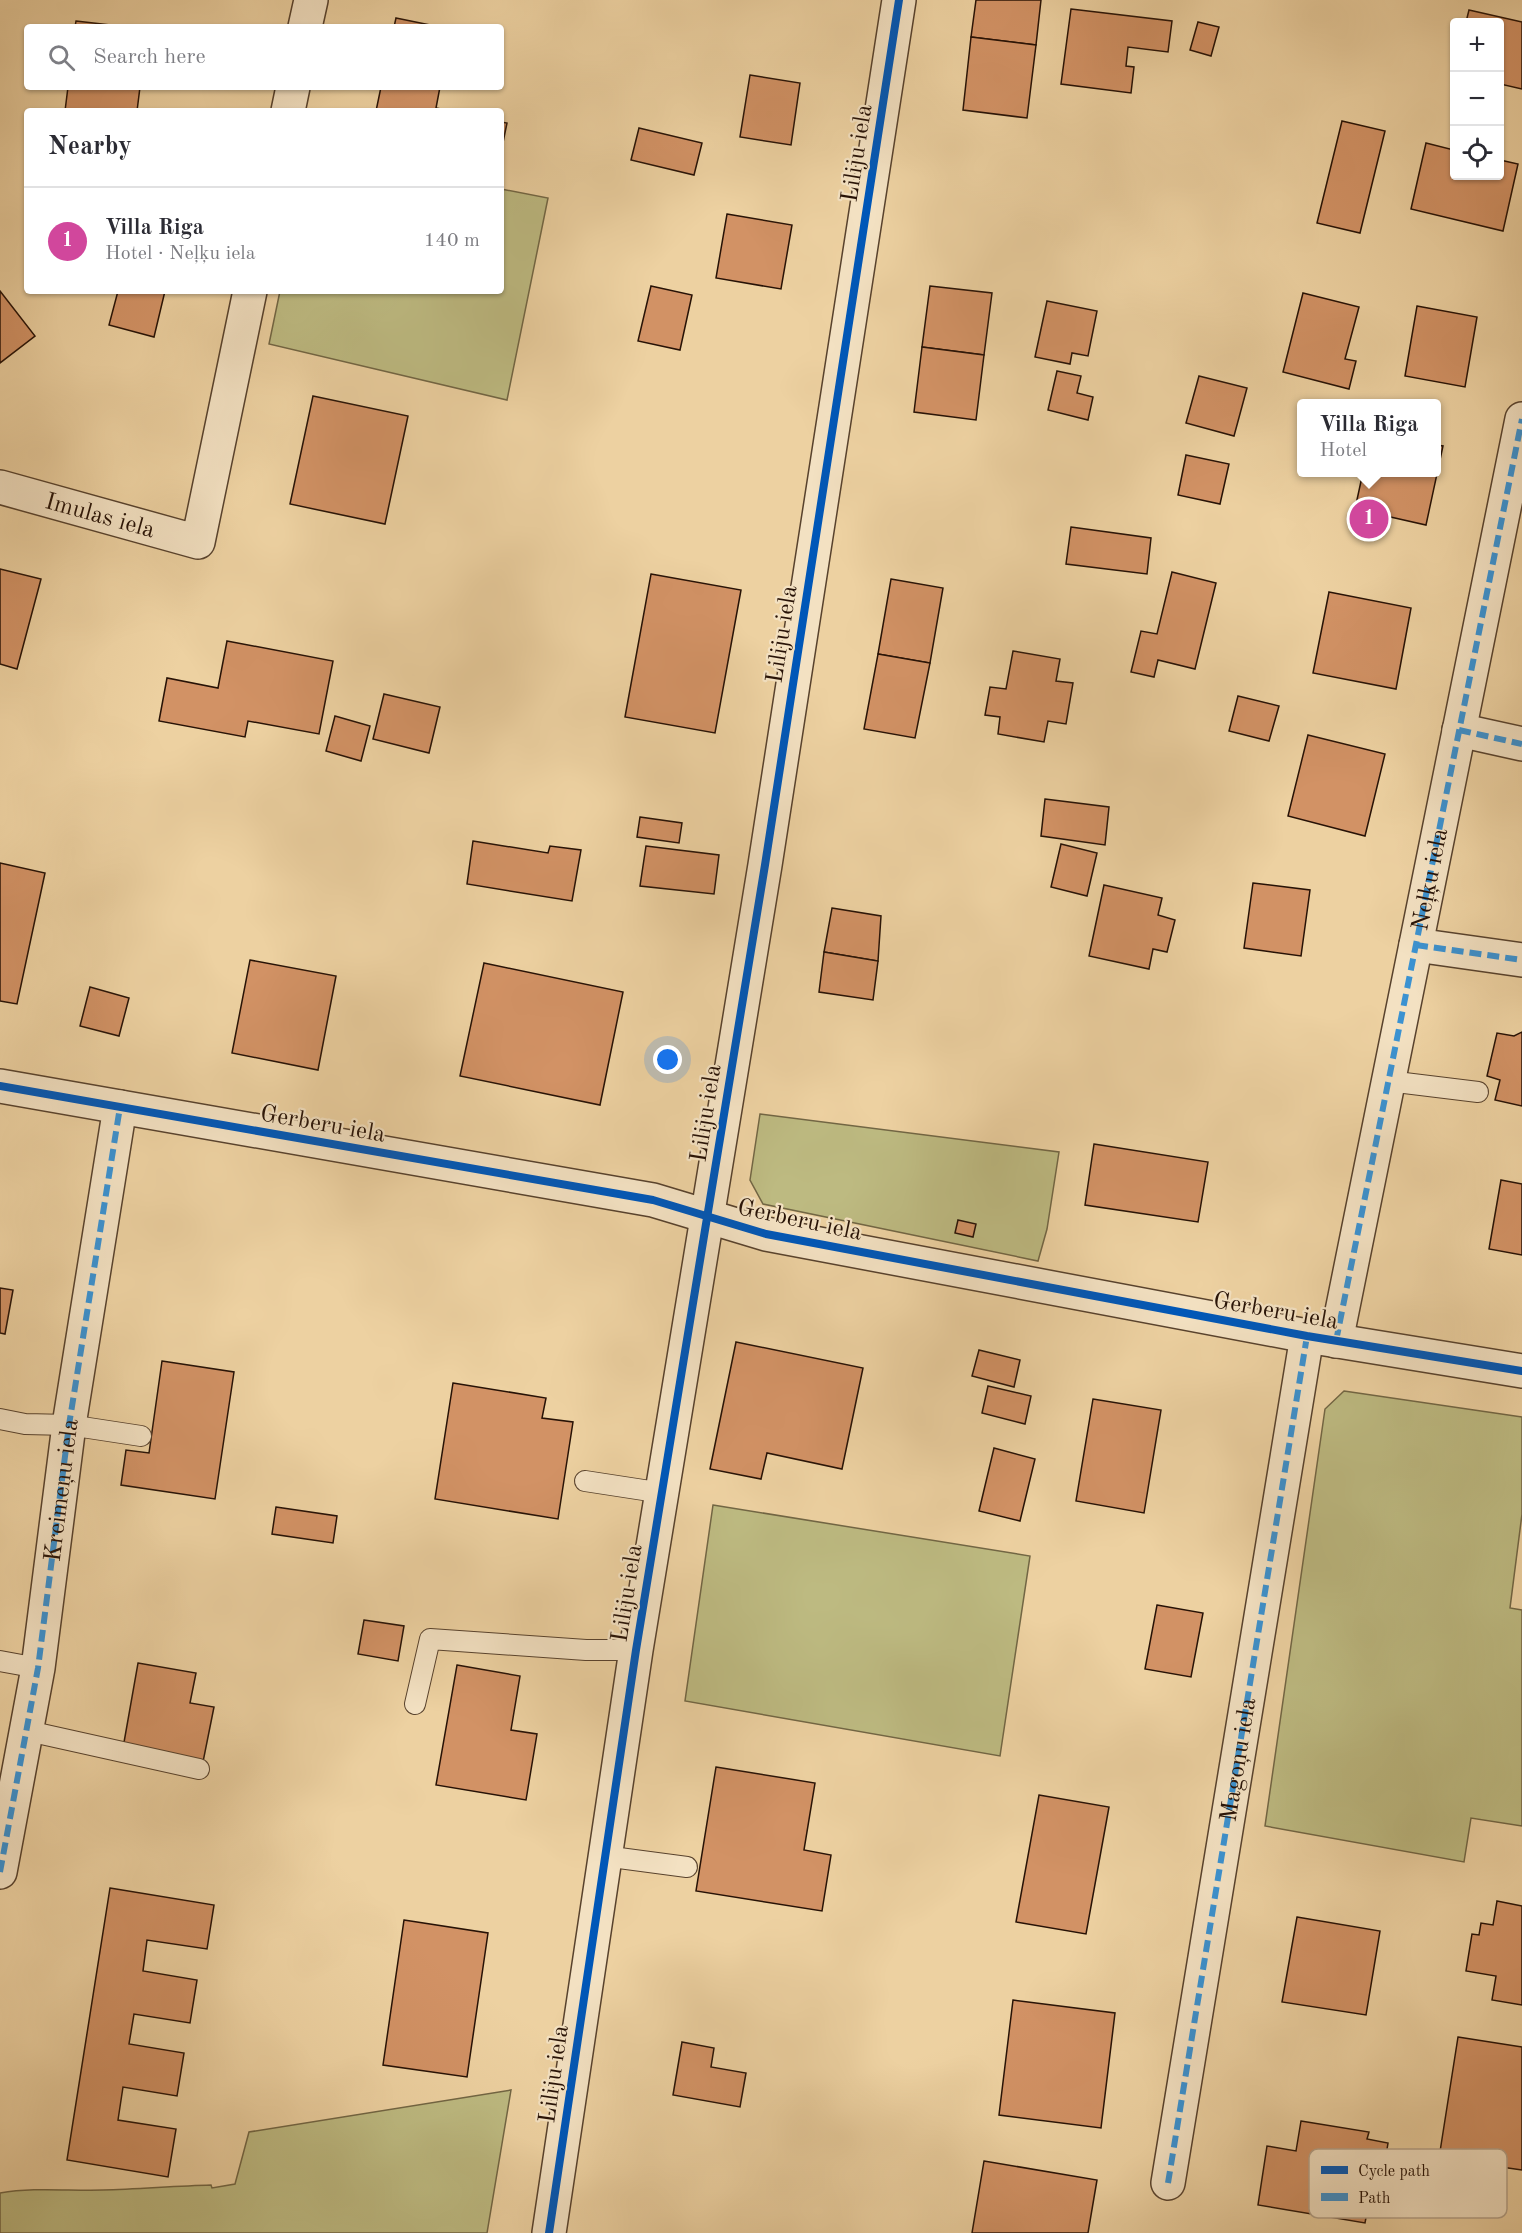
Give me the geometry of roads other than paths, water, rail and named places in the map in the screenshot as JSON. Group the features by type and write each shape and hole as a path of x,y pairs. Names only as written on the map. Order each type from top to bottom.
{"street":[{"path":"306,24 311,0"},
{"name":"Liliju iela","path":"549,2233 636,1650 765,865 899,0"},
{"path":"289,108 292,90"},
{"name":"Imulas iela","path":"0,488 198,542 249,294"},
{"name":"Neļķu iela","path":"1322,1338 1388,1081 1522,419"},
{"path":"1459,730 1522,744"},
{"path":"1416,945 1522,960"},
{"name":"Gerberu iela","path":"0,1086 653,1200 683,1207 766,1234 1322,1338 1522,1371"},
{"name":"Kreimeņu iela","path":"0,1872 38,1668 69,1425 120,1107"},
{"name":"Magoņu iela","path":"1168,2183 1322,1338"}],"lane":[{"path":"1388,1081 1478,1092"},
{"path":"0,1419 25,1424 69,1425 141,1436"},
{"path":"585,1481 663,1492"},
{"path":"415,1704 430,1639 586,1650 636,1650"},
{"path":"0,1661 38,1668"},
{"path":"28,1731 199,1769"},
{"path":"604,1856 687,1867"}],"place":[{"name":"Villa Riga","path":"1369,519"}]}
